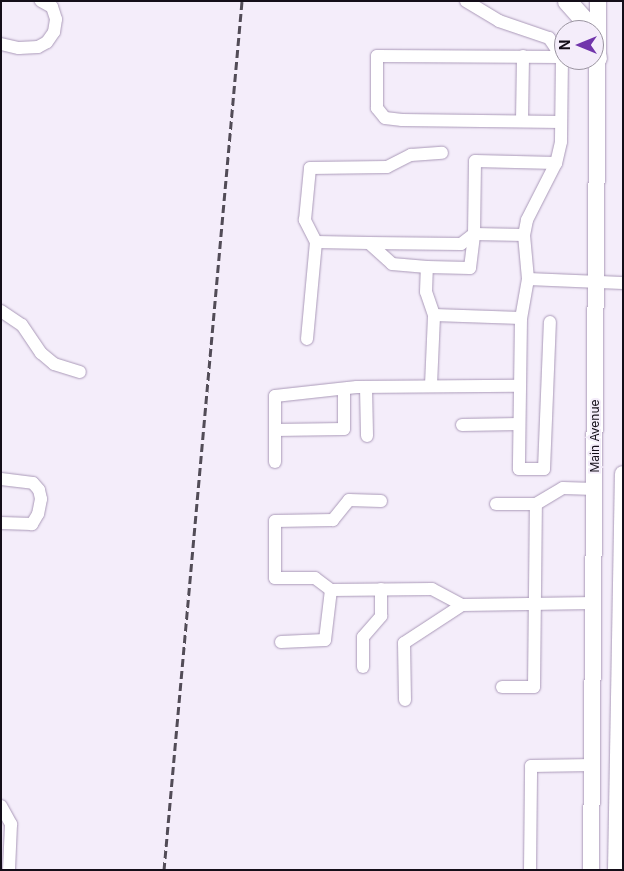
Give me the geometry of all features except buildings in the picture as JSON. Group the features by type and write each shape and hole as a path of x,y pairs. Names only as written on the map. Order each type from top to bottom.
{"highway":[{"path":"567,1 584,20"}],"main road":[{"name":"Main Avenue","path":"597,20 598,1"},
{"name":"Main Avenue","path":"591,870 595,489 596,70"},
{"path":"616,870 622,691 623,474"}],"street":[{"path":"1,44 19,48 38,47 47,42 54,32 56,19 52,7 41,1"},
{"path":"466,1 499,20 549,38 554,45"},
{"path":"554,57 377,56 377,108 386,118 402,120 562,122"},
{"path":"522,121 523,56"},
{"path":"550,322 544,468 519,469 521,318 528,279 524,235 526,220 556,163 561,142 562,70"},
{"path":"307,339 316,242 305,220 310,168 387,167 411,155 442,153"},
{"path":"369,243 392,264 470,268 474,234 475,161 556,163"},
{"path":"316,242 461,244 474,234 524,235"},
{"path":"427,267 426,292 434,315 431,385"},
{"path":"528,279 623,283"},
{"path":"1,311 22,325 41,353 54,364 80,372"},
{"path":"434,315 521,318"},
{"path":"275,462 275,396 366,387 431,385 519,386"},
{"path":"366,387 367,436"},
{"path":"275,430 344,429 344,389"},
{"path":"462,425 519,424"},
{"path":"1,478 33,483 39,490 41,500 38,514 32,524 1,523"},
{"path":"496,504 536,504 563,488 595,489"},
{"path":"381,501 349,500 333,520 275,521 275,578 315,578 331,590 432,589 462,605 594,603"},
{"path":"502,687 534,687 536,504"},
{"path":"281,642 325,640 331,590"},
{"path":"363,668 363,637 381,616 381,590"},
{"path":"405,700 404,643 462,605"},
{"path":"530,870 531,766 593,765"},
{"path":"1,806 11,824 9,870"}],"railway":[{"path":"164,870 242,1"}]}
